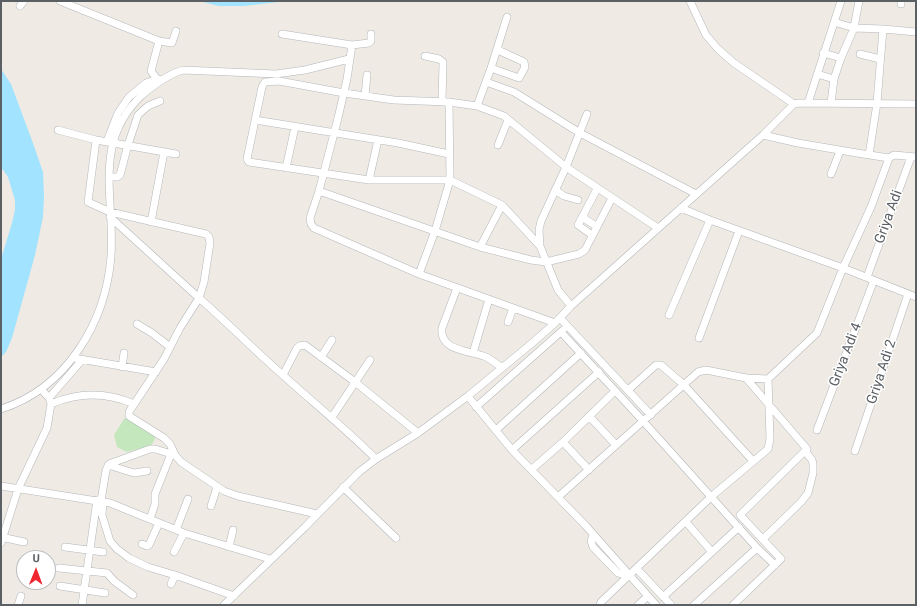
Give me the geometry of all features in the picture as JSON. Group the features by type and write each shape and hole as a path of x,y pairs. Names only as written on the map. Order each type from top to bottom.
{"street":[{"path":"60,1 159,41 172,43 176,31"},
{"path":"690,1 706,35 718,48 734,63 794,104 916,104"},
{"path":"808,103 841,1"},
{"path":"832,103 834,79 854,28 858,2 850,1"},
{"path":"477,106 498,50 507,18"},
{"path":"834,22 854,28 916,32"},
{"path":"869,155 877,103 883,30"},
{"path":"282,34 352,44 369,43 371,41 371,34"},
{"path":"146,83 151,71 159,41"},
{"path":"352,44 344,93 324,174 310,218 311,224 314,228 419,274 514,308 557,320 567,326 651,414"},
{"path":"491,68 518,78 525,67 524,62 498,50"},
{"path":"823,53 841,58"},
{"path":"860,54 880,59"},
{"path":"419,274 435,231 450,180 443,62 439,59 425,56"},
{"path":"1,409 22,400 41,389 74,358 100,310 107,287 111,254 109,177 110,142 118,112 126,100 146,83 159,80 183,70 276,74 305,70 349,59"},
{"path":"151,71 159,80"},
{"path":"276,74 279,81"},
{"path":"817,74 834,79"},
{"path":"365,96 367,75"},
{"path":"110,142 124,116 133,104 159,80"},
{"path":"540,246 502,205 450,180 369,180 248,161 247,159 264,83 267,81 279,81 344,93 394,100 445,102 477,106 504,116 566,167 597,189 658,228"},
{"path":"486,82 514,92 580,133 696,194"},
{"path":"133,104 134,93"},
{"path":"109,177 120,176 138,115 148,106 160,101"},
{"path":"224,605 359,472 376,459 418,433 468,396 502,368 763,134 794,104"},
{"path":"571,306 558,290 550,268 546,262 540,246 540,226 587,114"},
{"path":"255,120 378,140 449,154"},
{"path":"498,145 508,120"},
{"path":"286,168 295,127"},
{"path":"58,130 96,140 176,154"},
{"path":"763,134 798,143 840,151 889,158 894,155 913,157"},
{"path":"96,140 88,202 110,215 122,229 283,375 332,417 376,459"},
{"path":"369,180 378,140"},
{"path":"831,174 840,151"},
{"path":"151,222 164,152"},
{"name":"Griya Adi","path":"870,279 913,157"},
{"path":"558,497 701,370 746,378 768,379 817,333 843,268 871,207 889,158"},
{"path":"592,235 578,226 597,189"},
{"path":"555,190 564,196 578,200"},
{"path":"319,191 480,247 531,260 546,262 585,250 596,226 612,198"},
{"path":"480,247 502,205"},
{"path":"681,208 739,231 843,268 916,297"},
{"path":"110,215 129,216 206,234 209,237 210,242 205,277 198,298 156,372 129,412 129,418 164,438 170,444 173,454 181,462 224,491 238,496 317,514"},
{"path":"122,229 129,216"},
{"path":"582,217 596,226"},
{"path":"669,315 710,220"},
{"path":"699,338 739,231"},
{"name":"Griya Adi 4","path":"817,430 870,279"},
{"path":"457,288 442,328 444,340 456,349 486,357 502,368"},
{"name":"Griya Adi 2","path":"855,451 908,294"},
{"path":"473,353 489,299"},
{"path":"508,322 514,308"},
{"path":"137,324 152,333 170,348"},
{"path":"476,407 567,326"},
{"path":"561,332 775,565"},
{"path":"321,357 332,340"},
{"path":"283,375 299,346 306,346 355,382 418,433"},
{"path":"122,368 124,353"},
{"path":"496,430 581,353"},
{"path":"74,358 122,368 156,372"},
{"path":"24,542 2,539 18,489 47,428 50,401 82,360"},
{"path":"332,417 370,360"},
{"path":"628,390 656,365 660,364 684,385 753,461"},
{"path":"512,450 598,372"},
{"path":"746,378 807,449 805,451 812,460 813,464 813,473 808,493 801,502 763,539"},
{"path":"600,605 601,602 628,574 637,569 712,496 769,446 768,379"},
{"path":"41,389 50,401"},
{"path":"532,469 563,442 615,391"},
{"path":"50,401 86,395 111,396 134,404"},
{"path":"471,400 512,450 532,469 656,605"},
{"path":"589,416 616,445"},
{"path":"563,442 589,470"},
{"path":"82,605 89,550 108,465 150,449 173,454"},
{"path":"733,520 805,451"},
{"path":"150,519 155,506 155,494 173,454"},
{"path":"108,465 134,473 147,470"},
{"path":"1,486 100,501 184,533 270,559"},
{"path":"211,506 217,487"},
{"path":"343,487 396,538"},
{"path":"176,530 188,499"},
{"path":"100,501 102,515 110,541 116,549 138,563 234,596"},
{"path":"733,605 781,558 740,514"},
{"path":"686,522 712,552"},
{"path":"142,544 147,546 149,545 159,523"},
{"path":"664,597 739,527"},
{"path":"228,547 233,530"},
{"path":"174,552 184,533"},
{"path":"65,547 103,552"},
{"path":"694,605 758,548"},
{"path":"60,568 109,574 114,581 133,595"},
{"path":"637,569 671,605"},
{"path":"171,584 175,575"},
{"path":"60,586 105,593"},
{"path":"18,605 21,596"},
{"path":"638,605 648,596"}],"green space":[{"path":"126,418 153,433 155,439 151,446 127,452 117,447 114,435"}],"water":[{"path":"199,1 287,1 244,6 219,6"},
{"path":"1,69 11,84 43,172 44,196 43,217 35,255 12,338 6,352 1,357 1,259 12,223 15,210 15,200 8,177 1,167"}]}
